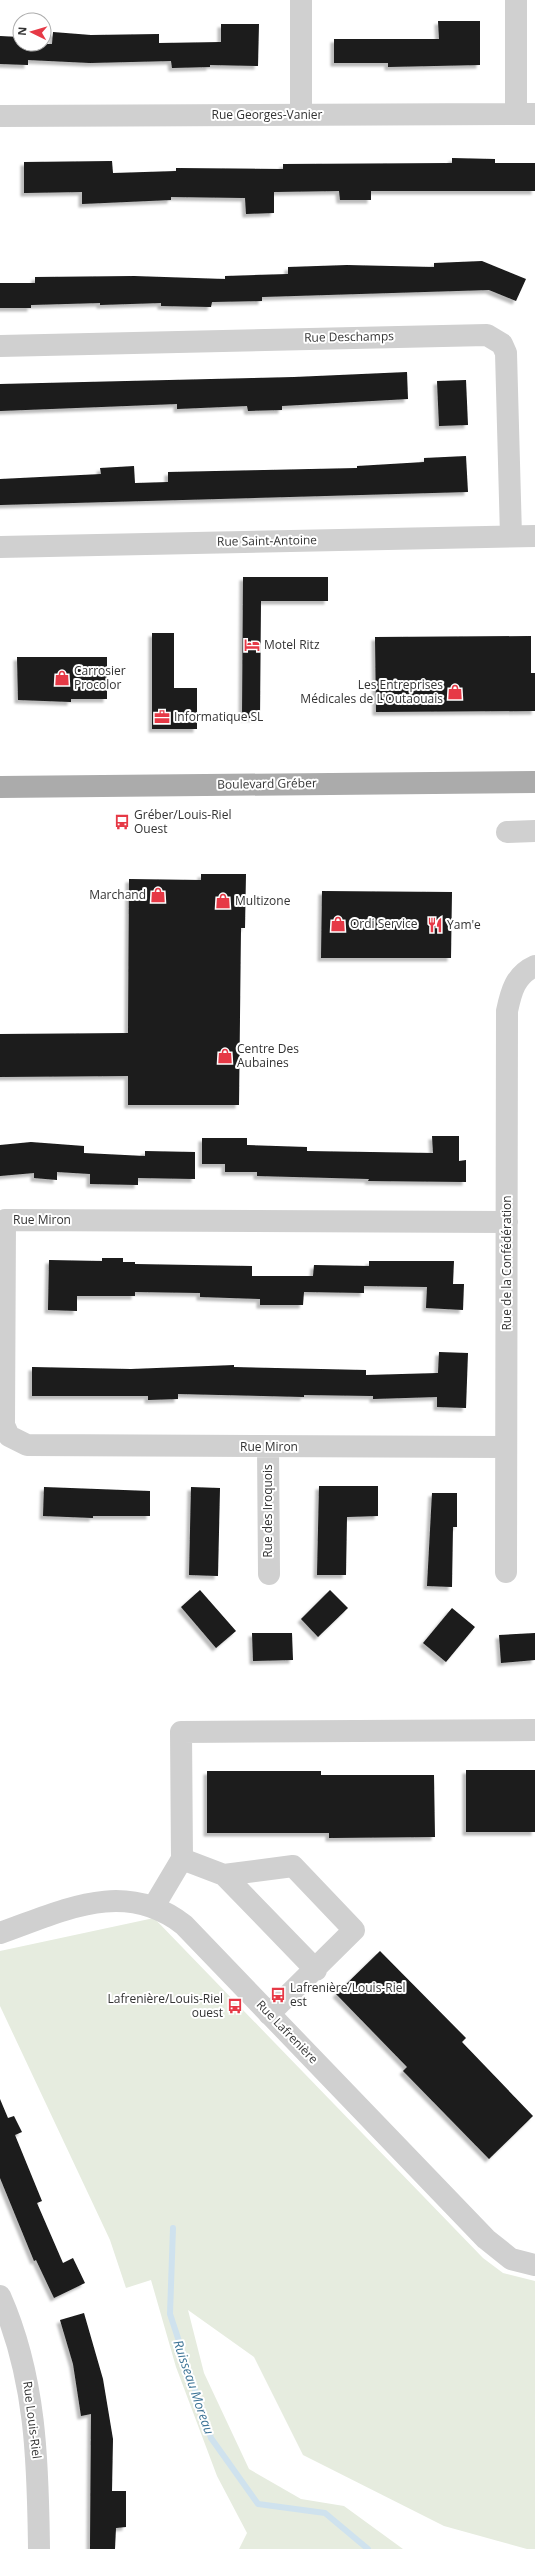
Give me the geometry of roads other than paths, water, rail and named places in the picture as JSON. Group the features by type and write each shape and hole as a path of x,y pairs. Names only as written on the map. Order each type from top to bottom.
{"main road":[{"name":"Boulevard Gréber","path":"0,787 535,782"}],"street":[{"path":"301,0 301,114"},
{"path":"516,0 525,114"},
{"name":"Rue Georges-Vanier","path":"0,116 525,114"},
{"name":"Rue Deschamps","path":"0,346 487,335 502,344 507,357 511,536"},
{"name":"Rue Saint-Antoine","path":"0,547 535,536"},
{"path":"507,832 535,832"},
{"name":"Rue de la Confédération","path":"506,1572 506,1011 511,991 520,976 535,966"},
{"name":"Rue Miron","path":"506,1447 27,1445 16,1441 9,1436 4,1425 5,1220 507,1222"},
{"name":"Rue des Iroquois","path":"268,1447 269,1574"},
{"path":"154,1906 182,1859 181,1732 535,1730"},
{"path":"182,1859 224,1875 316,1970"},
{"path":"224,1875 293,1866 354,1930 316,1970 269,2014"},
{"name":"Rue Lafrenière","path":"0,1933 73,1908 108,1901 139,1902 154,1906 169,1913 184,1925 494,2247 511,2259 535,2265"},
{"name":"Rue Louis-Riel","path":"0,2296 18,2344 28,2381 38,2460 38,2549"}],"waterway":[{"name":"Ruisseau Moreau","path":"173,2228 170,2314 211,2438 258,2504 325,2513 368,2549"}],"place":[{"name":"Motel Ritz","path":"252,645"},
{"name":"Carrosier Procolor","path":"62,678"},
{"name":"Les Entreprises Médicales de L'Outaouais","path":"455,692"},
{"name":"Informatique SL","path":"162,717"},
{"name":"Gréber/Louis-Riel Ouest","path":"122,822"},
{"name":"Marchand","path":"158,895"},
{"name":"Multizone","path":"223,901"},
{"name":"Ordi Service","path":"338,924"},
{"name":"Yam'e","path":"435,925"},
{"name":"Centre Des Aubaines","path":"225,1056"},
{"name":"Lafrenière/Louis-Riel est","path":"278,1995"},
{"name":"Lafrenière/Louis-Riel ouest","path":"235,2006"}]}
